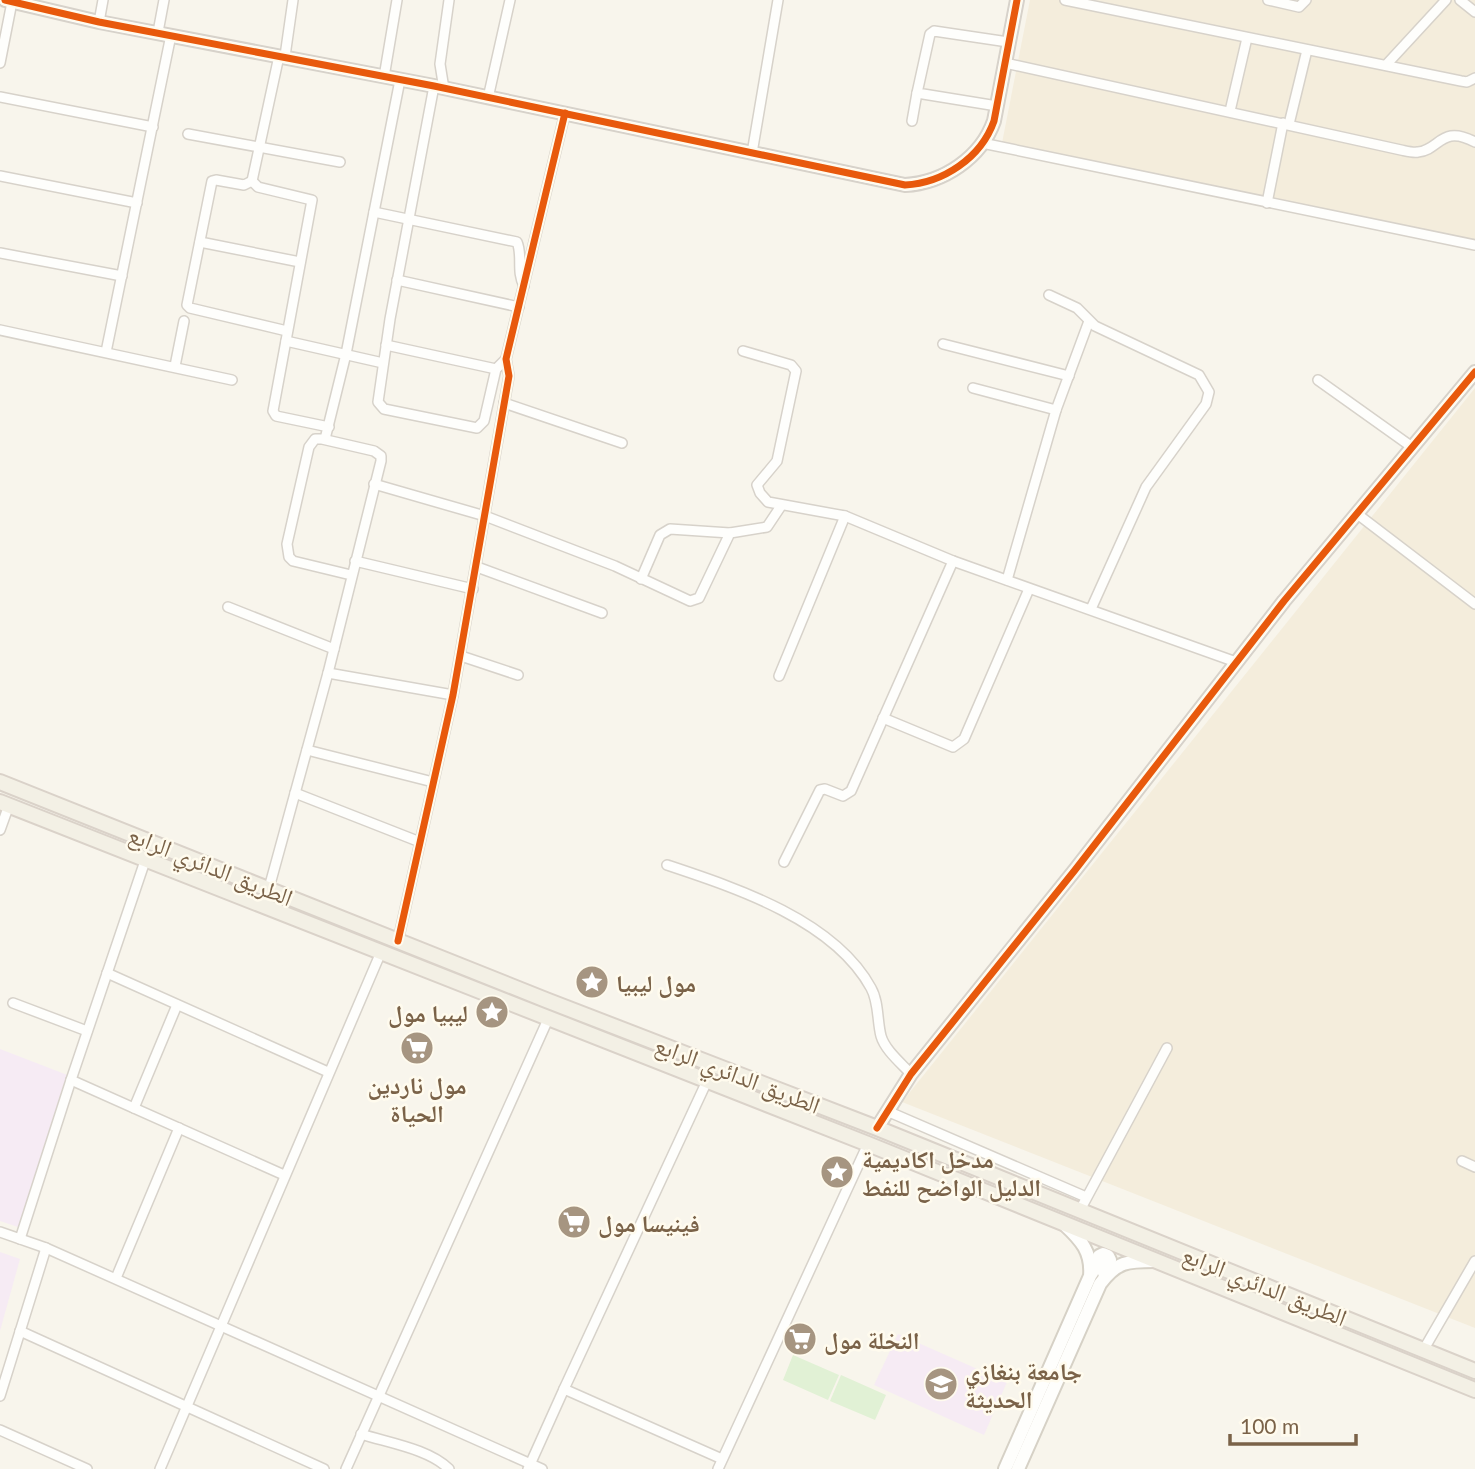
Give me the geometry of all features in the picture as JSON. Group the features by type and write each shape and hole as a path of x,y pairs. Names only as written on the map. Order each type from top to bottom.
{"main road":[{"name":"الطريق الدائري الرابع","path":"0,782 877,1128 1475,1371"},
{"name":"الطريق الدائري الرابع","path":"4,803 868,1144 1475,1390"},
{"path":"328,930 334,915"}],"street":[{"path":"99,22 103,0"},
{"path":"106,352 153,127 165,34 164,0"},
{"path":"252,181 293,0"},
{"path":"384,77 397,0"},
{"path":"449,0 439,88 397,280 378,396 380,406 477,428 484,421 496,369 506,359"},
{"path":"488,97 510,0"},
{"path":"752,153 778,0"},
{"path":"0,63 9,1 99,22 488,97 875,181 905,185 944,176 960,165 982,143 993,125 1017,0"},
{"path":"1065,0 1461,81 1467,82 1475,78"},
{"path":"1268,0 1299,6 1306,0"},
{"path":"1386,65 1446,0"},
{"path":"1461,0 1475,12"},
{"path":"912,121 930,34 934,31 1009,42"},
{"path":"1230,111 1247,38"},
{"path":"1267,203 1307,50"},
{"path":"1005,63 1401,150 1421,152 1445,137 1456,136 1475,142"},
{"path":"326,439 346,354 400,80"},
{"path":"917,93 996,106"},
{"path":"0,97 153,127"},
{"path":"398,940 453,695 473,589 509,376 506,359 565,113"},
{"path":"188,134 340,162"},
{"path":"982,143 1475,245"},
{"path":"0,176 136,203"},
{"path":"252,181 244,184 212,181 188,307 383,363"},
{"path":"252,181 258,187 311,198 274,414 329,427"},
{"path":"374,212 517,242 520,246 518,272 524,286"},
{"path":"200,242 299,262"},
{"path":"0,253 122,276"},
{"path":"397,280 519,307"},
{"path":"1049,295 1077,308 1089,321 1199,375 1208,387 1210,396 1146,487 1091,609"},
{"path":"174,366 184,321"},
{"path":"1007,580 1056,410 1089,321"},
{"path":"0,330 232,380"},
{"path":"943,344 1069,376"},
{"path":"386,345 496,369"},
{"path":"743,351 790,364 796,371 778,461 757,485 764,499 781,506 812,508 845,516 953,561 1236,662"},
{"path":"877,1128 911,1074 1075,870 1236,662 1356,513 1475,372"},
{"path":"1318,380 1412,447"},
{"path":"973,388 1056,410"},
{"path":"504,403 622,443"},
{"path":"269,888 328,673 381,461 379,454 374,451 326,439 315,439 309,447 287,544 288,552 293,561 351,575"},
{"path":"374,484 485,516 688,600 697,599 730,533"},
{"path":"641,579 664,531 730,533 767,527 781,506"},
{"path":"1356,513 1475,604"},
{"path":"779,676 845,516"},
{"path":"355,561 473,589"},
{"path":"784,862 820,790 825,789 843,796 851,791 953,561"},
{"path":"477,567 602,613"},
{"path":"883,718 953,747 959,744 964,739 1029,589"},
{"path":"228,607 334,649"},
{"path":"460,656 518,675"},
{"path":"328,673 453,695"},
{"path":"307,750 433,782"},
{"path":"295,793 420,842"},
{"path":"0,830 4,803"},
{"path":"20,1239 146,858"},
{"path":"667,865 762,902 828,938 873,990 883,1042 911,1074"},
{"path":"160,1469 381,952"},
{"path":"107,973 328,1072"},
{"path":"13,1003 87,1031"},
{"path":"135,1108 177,1005"},
{"path":"346,1469 549,1017"},
{"path":"1079,1212 1167,1048"},
{"path":"71,1080 284,1175"},
{"path":"529,1466 707,1081"},
{"path":"887,1111 1086,1197"},
{"path":"116,1278 179,1128"},
{"path":"718,1469 868,1144"},
{"path":"1462,1161 1475,1167"},
{"path":"1018,1469 1095,1280 1086,1249 1080,1239 1064,1225"},
{"path":"0,1232 116,1278 379,1395 529,1466 542,1469"},
{"path":"0,1396 46,1248"},
{"path":"1006,1469 1095,1280 1122,1264 1158,1261"},
{"path":"1424,1349 1475,1261"},
{"path":"20,1331 324,1469"},
{"path":"564,1390 722,1459"},
{"path":"0,1430 87,1469"},
{"path":"361,1434 425,1452 440,1460 449,1469"}],"shaded area":[{"path":"1030,0 1475,0 1475,247 1002,143"},
{"path":"1475,388 1475,1328 902,1102"},
{"path":"0,1049 70,1076 18,1227 0,1221"},
{"path":"0,1252 20,1259 0,1331"},
{"name":"جامعة بنغازي الحديثة","path":"898,1334 1007,1382 984,1435 874,1385"}],"green space":[{"path":"793,1355 839,1375 828,1400 783,1380"},
{"path":"841,1375 886,1395 875,1420 830,1401"}],"cycle path":[{"path":"5,0 99,22 434,86 905,185 946,174 970,157 988,134 994,121 1017,0"},
{"path":"398,941 453,695 509,376 506,359 565,113"},
{"path":"877,1128 911,1074 1075,870 1284,601 1475,372"}],"place":[{"name":"مول ليبيا","path":"592,982"},
{"name":"ليبيا مول","path":"492,1012"},
{"name":"مول ناردين الحياة","path":"417,1048"},
{"name":"مدخل اكاديمية الدليل الواضح للنفط","path":"837,1172"},
{"name":"فينيسا مول","path":"574,1222"},
{"name":"النخلة مول","path":"800,1339"},
{"name":"جامعة بنغازي الحديثة","path":"941,1384"}]}
